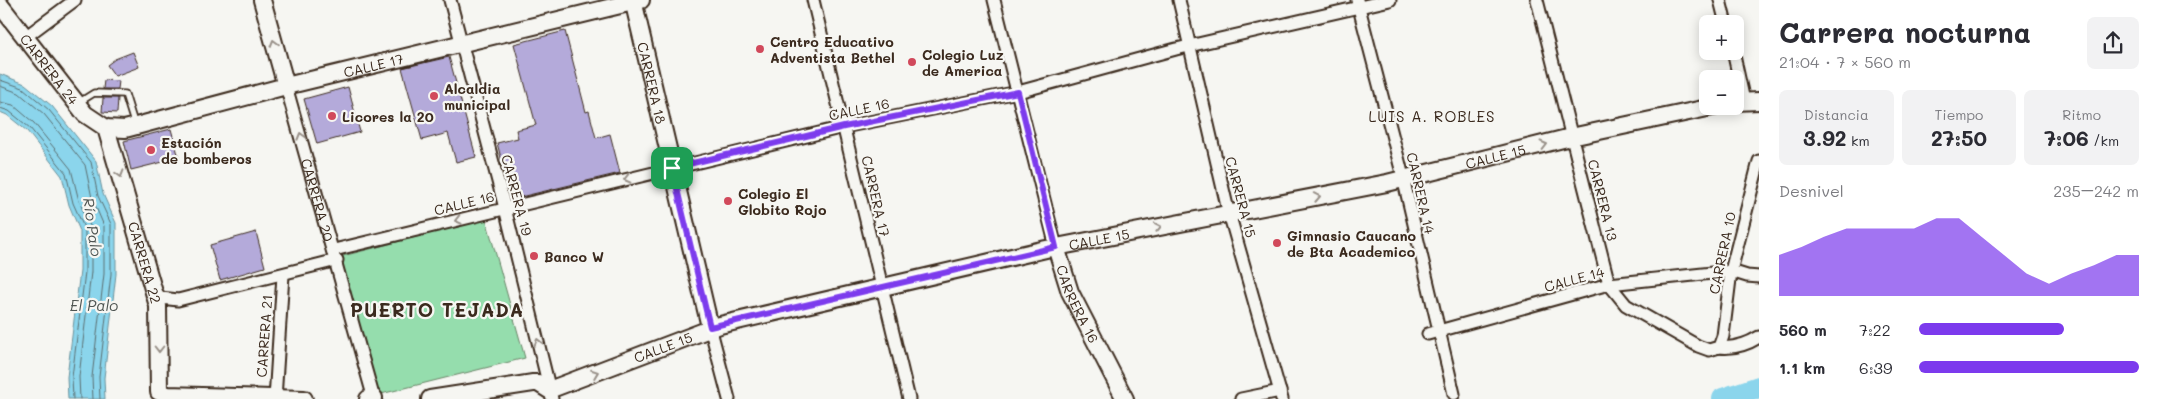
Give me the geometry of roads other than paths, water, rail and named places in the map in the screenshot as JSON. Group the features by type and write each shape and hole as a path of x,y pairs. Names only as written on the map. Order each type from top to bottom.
{"street":[{"path":"24,38 75,0"},
{"name":"CARRERA 20","path":"262,0 335,255 372,399"},
{"name":"CARRERA 19","path":"450,0 505,208 551,394"},
{"name":"CARRERA 17","path":"813,0 909,399"},
{"name":"CARRERA 16","path":"994,0 1056,247 1070,292 1125,399"},
{"name":"CARRERA 15","path":"1179,0 1229,214 1281,395"},
{"name":"CALLE 16","path":"178,300 283,275 335,255 505,208 844,127 1018,92 1190,45 1358,3 1390,0"},
{"name":"CARRERA 13","path":"1537,0 1570,137 1609,284 1626,304 1698,346 1709,350 1716,348"},
{"path":"1720,0 1724,15"},
{"name":"CALLE 17","path":"106,128 125,129 135,127 286,86 636,1"},
{"name":"CARRERA 18","path":"636,1 672,168 729,399"},
{"name":"CARRERA 14","path":"1358,3 1402,178 1433,333 1454,394"},
{"name":"CARRERA 24","path":"0,5 76,104 85,114 106,128"},
{"path":"1735,60 1746,101"},
{"name":"CALLE 15","path":"551,394 710,327 1056,247 1363,188 1570,137 1699,110"},
{"name":"CARRERA 22","path":"106,128 159,315 156,395"},
{"name":"CARRERA 10","path":"1716,348 1723,336 1731,271 1759,161"},
{"name":"CALLE 14","path":"1433,333 1609,284 1731,271 1747,276 1759,277"},
{"name":"CARRERA 21","path":"275,399 283,275"},
{"path":"153,289 161,298 178,300"},
{"path":"159,315 166,305 178,300"},
{"path":"1716,348 1730,348 1749,343 1759,337"},
{"path":"430,399 538,383 551,394"},
{"path":"156,395 304,399"},
{"path":"1241,399 1281,395"}],"lane":[{"path":"76,104 94,92 125,94 135,127"}],"water":[{"name":"El Palo","path":"0,74 25,84 52,106 96,161 103,194 116,223 116,274 104,378 105,399 68,399 67,377 80,271 80,231 69,205 62,176 27,131 7,115 0,112"}],"waterway":[{"path":"1723,399 1759,387"}],"place":[{"name":"Centro Educativo Adventista Bethel","path":"760,49"},
{"name":"Colegio Luz de America","path":"912,62"},
{"name":"Alcaldia municipal","path":"434,96"},
{"name":"Licores la 20","path":"332,116"},
{"name":"Estación de bomberos","path":"151,150"},
{"name":"Colegio El Globito Rojo","path":"728,201"},
{"name":"Gimnasio Caucano de Bta Academico","path":"1277,243"},
{"name":"Banco W","path":"534,256"}],"district":[{"name":"LUIS A. ROBLES","path":"1432,116"},
{"name":"PUERTO TEJADA","path":"437,309"}],"water label":[{"name":"Río Palo","path":"93,227"}]}
